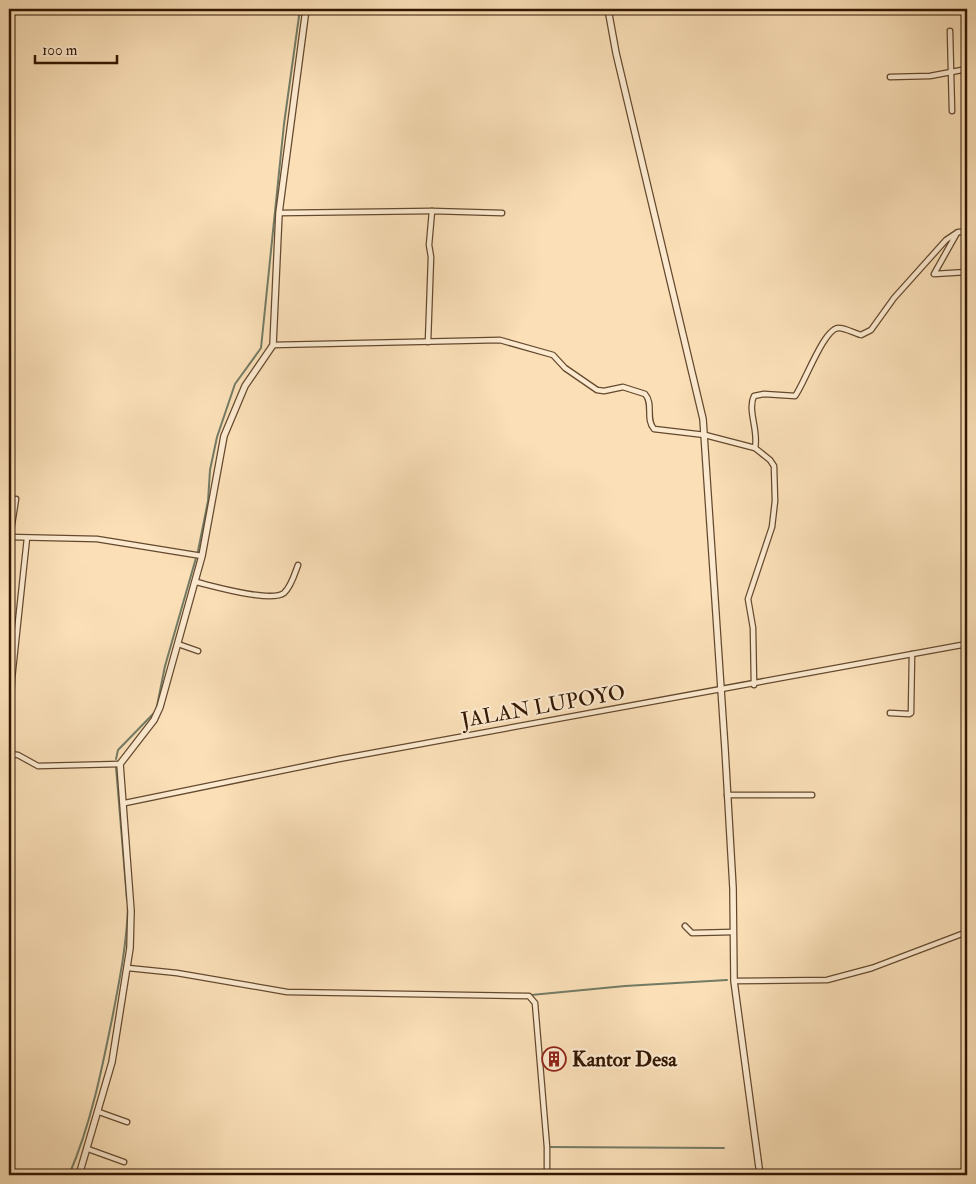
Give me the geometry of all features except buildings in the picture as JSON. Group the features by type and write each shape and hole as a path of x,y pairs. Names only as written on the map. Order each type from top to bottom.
{"street":[{"path":"79,1175 99,1112 114,1053 128,968 131,911 120,764 158,712 199,582 198,556 224,436 245,386 273,345 279,213 306,9"},
{"path":"608,9 616,53 701,404 705,435 722,687 734,932 734,981 760,1175"},
{"path":"950,31 952,111"},
{"path":"890,77 930,76 967,69"},
{"path":"279,213 432,211 502,213"},
{"path":"428,342 431,257 429,245 432,211"},
{"path":"755,448 757,435 752,406 754,396 764,394 792,396 797,394 806,373 832,331 839,328 861,336 871,330 906,284 946,240 958,232 967,232"},
{"path":"958,232 934,274 967,272"},
{"path":"273,345 500,340 546,352 597,390 604,391 623,388 645,394 648,401 649,422 654,429 705,435 755,448 772,462 776,484 772,527 748,599 753,628 754,685"},
{"path":"16,500 9,537 97,539 198,556"},
{"path":"27,538 12,679 9,754 18,755 38,766 120,764"},
{"path":"199,582 264,597 279,595 286,590 298,565"},
{"name":"JALAN LUPOYO","path":"124,799 722,687 754,685 967,644"},
{"path":"180,645 198,651"},
{"path":"890,713 911,713 912,654"},
{"path":"727,795 812,795"},
{"path":"685,926 692,933 734,932"},
{"path":"734,981 827,980 872,968 967,932"},
{"path":"128,968 287,992 529,996 534,1004 547,1147 547,1175"},
{"path":"99,1112 127,1122"},
{"path":"88,1149 124,1162"}],"waterway":[{"path":"116,759 118,750 156,711 165,666 198,551 208,501 210,470 217,437 235,384 261,348 284,124 300,9"},
{"path":"116,767 127,900"},
{"path":"69,1175 84,1136 105,1055 123,960 128,905"},
{"path":"531,995 625,986 727,980"},
{"path":"547,1147 724,1148"}],"place":[{"name":"Kantor Desa","path":"554,1059"}]}
